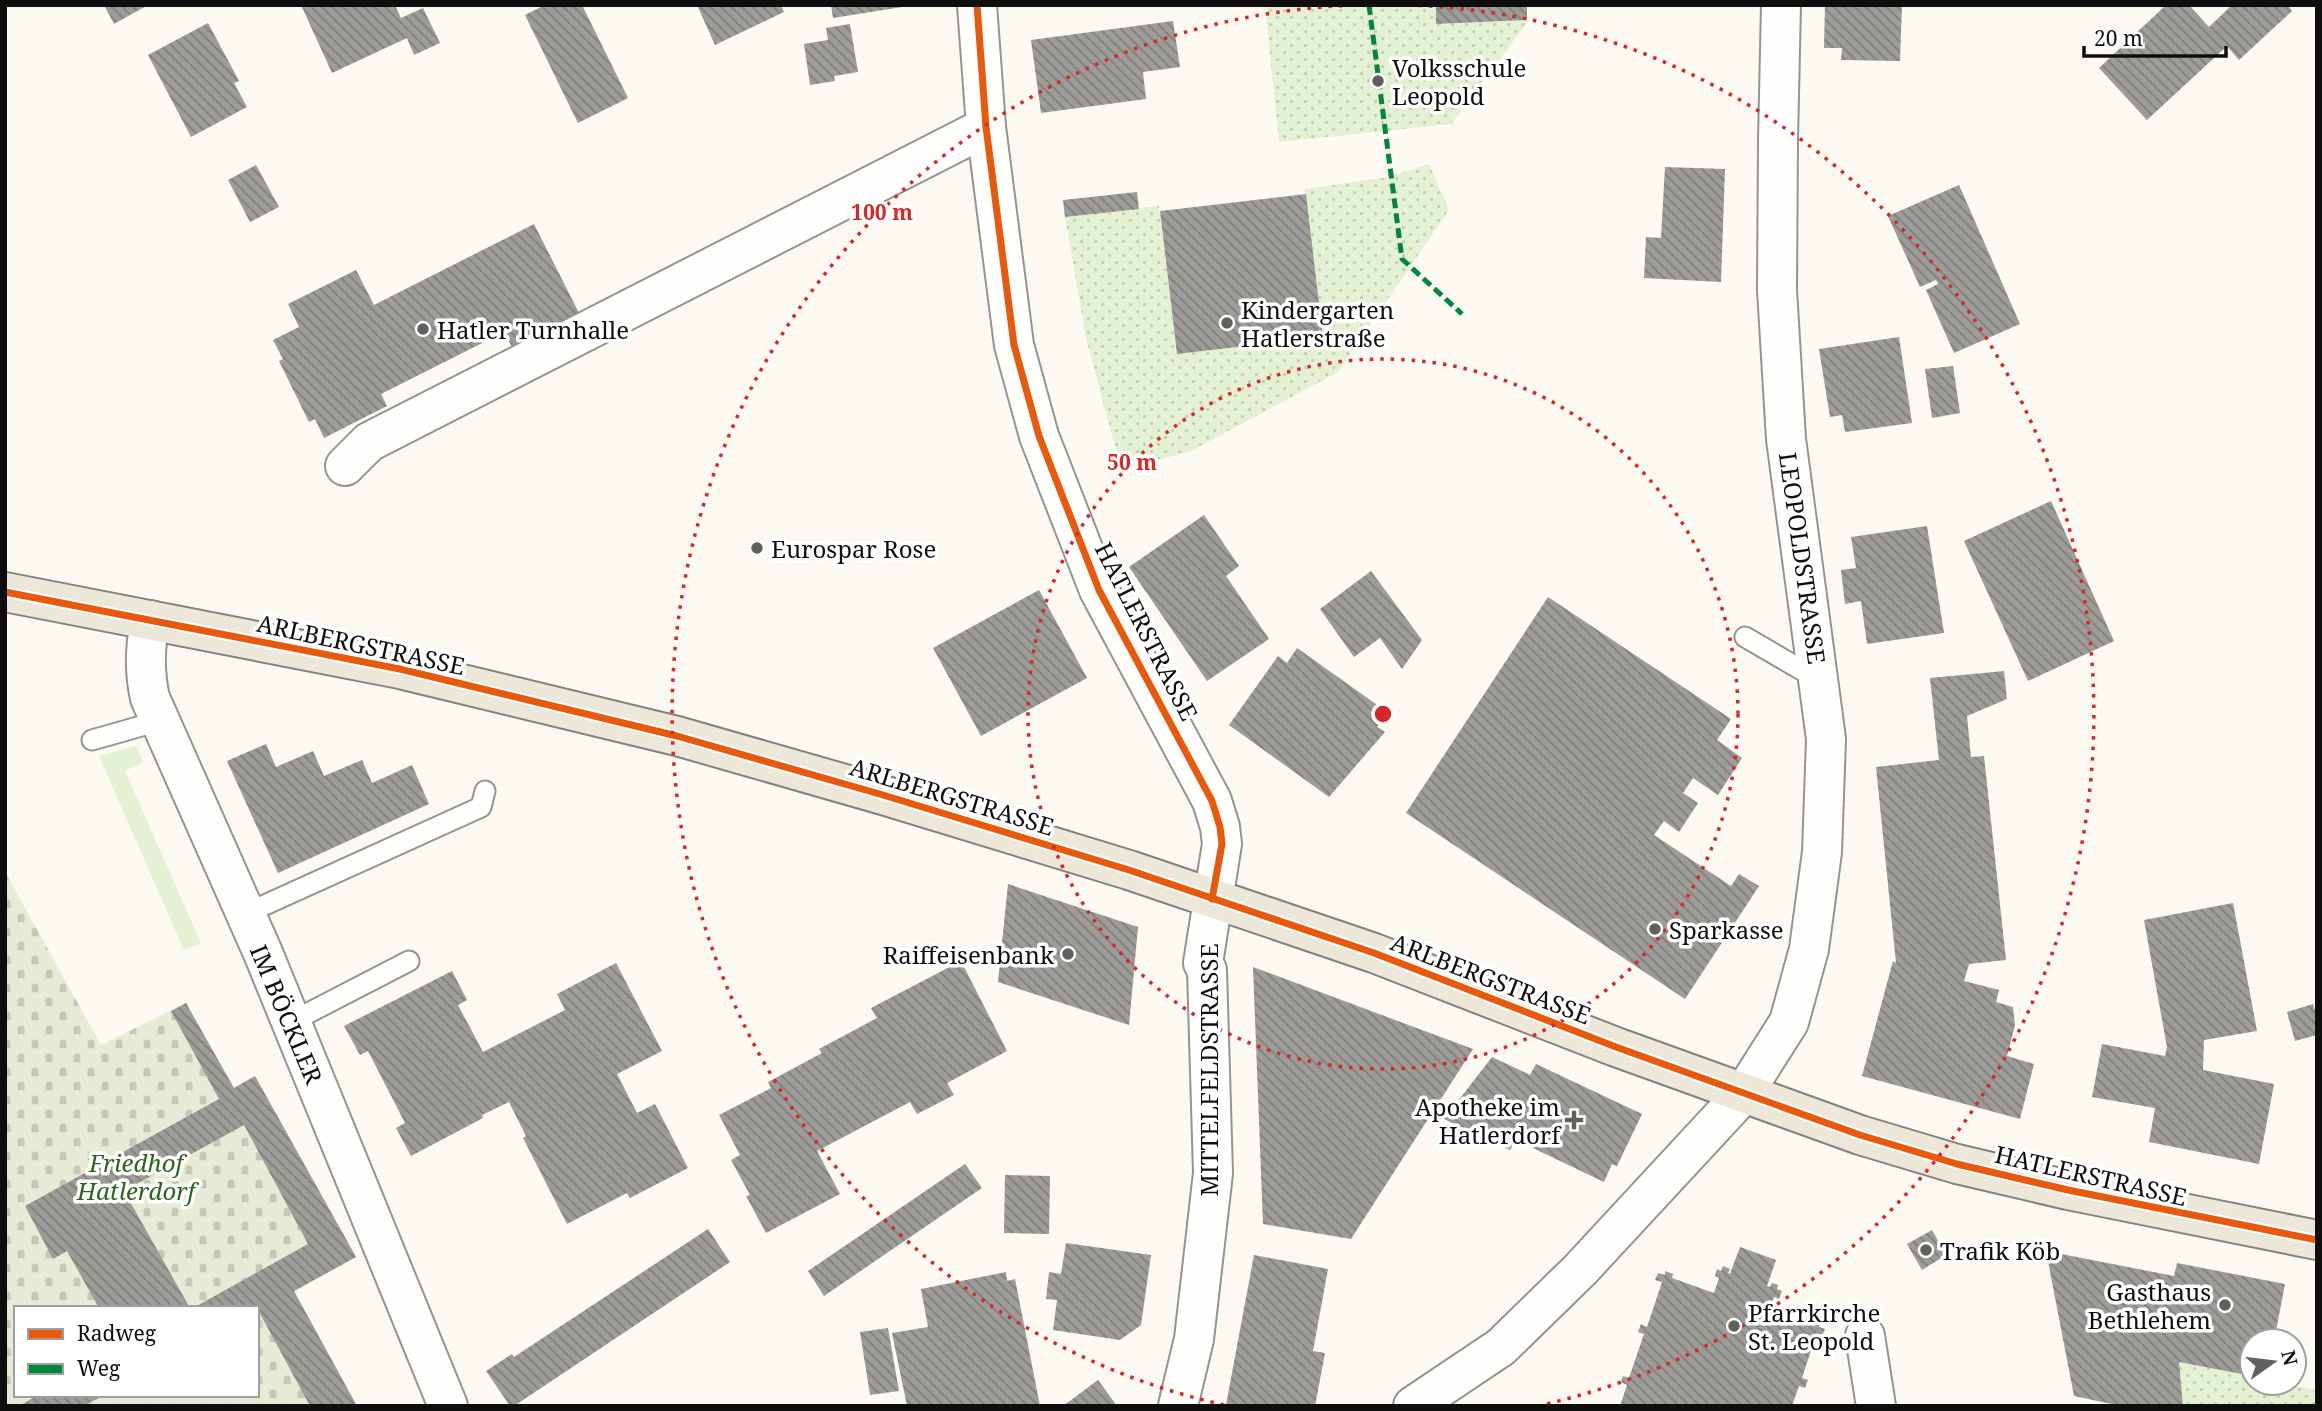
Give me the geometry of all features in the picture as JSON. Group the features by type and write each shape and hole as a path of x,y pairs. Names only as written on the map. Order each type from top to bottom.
{"main road":[{"name":"ARLBERGSTRASSE","path":"5,592 400,669 677,736 896,799 1129,870 1374,953 1616,1047 1860,1135"},
{"name":"HATLERSTRASSE","path":"1860,1135 1957,1164 2056,1187 2167,1212 2316,1240"}],"street":[{"name":"HATLERSTRASSE","path":"977,5 986,127 1014,345 1039,436 1099,590 1212,801 1222,844 1212,899"},
{"name":"LEOPOLDSTRASSE","path":"1744,1093 1789,1022 1809,949 1822,852 1825,803 1826,739 1786,439 1777,290 1781,5"},
{"path":"345,466 369,442 986,127"},
{"name":"IM BÖCKLER","path":"150,620 145,646 149,698 291,1022 448,1406"},
{"name":"MITTELFELDSTRASSE","path":"1178,1406 1194,1339 1213,1173 1207,970 1203,963 1212,899"},
{"path":"1413,1406 1501,1347 1580,1270 1744,1093"},
{"path":"1865,1336 1876,1406"}],"lane":[{"path":"1745,637 1820,681"},
{"path":"92,740 159,721"},
{"path":"245,914 481,807 485,791"},
{"path":"291,1022 409,961"},
{"path":"2316,1240 2317,1248"}],"green space":[{"name":"Volksschule Leopold","path":"1265,5 1436,5 1437,24 1529,20 1451,124 1279,142"},
{"name":"Kindergarten Hatlerstraße","path":"1429,164 1449,210 1338,372 1189,452 1121,469 1086,338 1065,217 1159,206 1177,354 1323,337 1305,189 1389,177"},
{"path":"136,746 143,762 125,771 201,943 184,950 99,756"},
{"name":"Friedhof Hatlerdorf","path":"5,872 101,1045 186,1003 233,1088 255,1076 356,1257 294,1292 357,1406 5,1406"},
{"path":"2179,1362 2238,1373 2238,1397 2308,1397 2308,1389 2314,1390 2315,1406 2183,1406"}],"building":[{"path":"104,5 148,5 114,24"},
{"path":"301,5 395,5 401,18 423,8 440,43 414,55 407,38 332,73"},
{"path":"545,5 582,5 628,98 578,123 525,15"},
{"path":"697,5 781,5 784,12 715,45"},
{"path":"831,5 902,5 902,7 833,18"},
{"path":"1436,5 1527,5 1527,20 1436,24"},
{"path":"1825,5 1902,5 1900,61 1841,60 1842,48 1824,48"},
{"path":"2166,5 2189,5 2209,27 2232,5 2288,5 2292,11 2239,60 2227,46 2147,120 2099,68"},
{"path":"1173,21 1180,67 1143,72 1146,99 1041,113 1031,40"},
{"path":"208,23 239,81 234,83 247,107 191,137 148,55"},
{"path":"850,24 858,72 834,76 835,81 810,85 804,44 828,40 826,28"},
{"path":"256,165 279,207 250,222 228,180"},
{"path":"1665,167 1725,169 1721,282 1644,278 1646,237 1661,238"},
{"path":"1959,185 2020,324 1954,353 1926,290 1938,284 1936,280 1920,287 1888,216"},
{"path":"1137,192 1139,209 1065,217 1063,200"},
{"path":"1306,194 1323,337 1177,354 1160,211"},
{"name":"Hatler Turnhalle","path":"534,224 580,315 513,349 504,332 381,394 387,406 324,438 315,419 309,422 279,361 283,359 273,340 299,327 288,304 356,270 374,305"},
{"path":"1899,337 1912,423 1845,432 1842,415 1830,417 1819,349"},
{"path":"1953,366 1960,413 1932,418 1925,369"},
{"path":"2051,501 2114,641 2028,681 1964,541"},
{"path":"1204,515 1239,566 1226,576 1269,639 1207,681 1129,567"},
{"path":"1927,526 1944,633 1867,644 1861,601 1845,604 1841,570 1856,568 1851,537"},
{"path":"1371,571 1422,640 1402,669 1380,638 1354,657 1320,609"},
{"path":"1039,590 1087,678 981,736 933,648"},
{"path":"1548,597 1731,719 1717,740 1742,758 1718,795 1693,778 1683,793 1698,803 1679,832 1664,821 1654,835 1731,886 1739,874 1759,886 1685,999 1406,813"},
{"path":"1297,648 1387,712 1377,727 1385,732 1329,797 1229,725 1278,656 1287,663"},
{"path":"2004,671 2007,699 1967,716 1971,757 1984,756 2006,960 1969,964 1964,981 1999,990 1996,1002 2013,1007 2015,1025 2007,1056 2034,1064 2020,1119 1862,1076 1893,961 1896,963 1876,767 1939,760 1930,678"},
{"path":"266,744 276,767 313,751 324,776 362,760 372,783 412,765 429,804 278,873 227,761"},
{"name":"Raiffeisenbank","path":"1008,884 1138,927 1129,1025 998,982"},
{"path":"2233,903 2257,1031 2204,1040 2203,1070 2274,1084 2259,1164 2149,1142 2155,1108 2092,1097 2102,1044 2165,1056 2167,1047 2144,920"},
{"path":"961,961 1007,1051 947,1083 954,1095 917,1114 910,1102 817,1151 840,1194 766,1233 731,1160 740,1155 719,1115 771,1088 768,1082 822,1053 819,1049 877,1018 871,1008"},
{"path":"616,963 662,1051 617,1074 637,1113 655,1104 688,1168 630,1198 627,1193 567,1224 523,1138 526,1136 509,1102 411,1156 396,1128 405,1123 368,1051 360,1055 344,1026 452,971 467,1000 458,1005 483,1052 565,1010 557,994"},
{"path":"1253,967 1473,1049 1351,1239 1263,1224"},
{"path":"186,1003 234,1088 255,1076 356,1257 294,1291 357,1406 310,1406 259,1312 259,1306 197,1306 308,1244 244,1125 124,1191 189,1306 98,1306 67,1251 53,1259 25,1206 219,1099 171,1011"},
{"path":"2313,1004 2317,1017 2317,1035 2295,1041 2287,1012"},
{"name":"Apotheke im Hatlerdorf","path":"1492,1057 1530,1075 1536,1064 1642,1114 1617,1166 1612,1164 1604,1182 1516,1140 1510,1150 1444,1119"},
{"path":"965,1164 982,1188 824,1296 808,1271"},
{"path":"1005,1175 1050,1176 1049,1234 1004,1233"},
{"path":"708,1229 730,1262 514,1406 510,1406 486,1371 512,1354 514,1357"},
{"name":"Trafik Köb","path":"1932,1230 1946,1255 1922,1270 1907,1244"},
{"path":"1066,1243 1151,1255 1141,1325 1120,1340 1053,1330 1057,1300 1046,1299 1049,1272 1061,1274"},
{"name":"Pfarrkirche St. Leopold","path":"1740,1247 1776,1260 1767,1286 1770,1287 1772,1283 1778,1285 1777,1289 1782,1291 1779,1299 1774,1297 1769,1310 1811,1325 1812,1320 1821,1323 1819,1327 1825,1329 1822,1336 1816,1335 1802,1378 1808,1380 1805,1388 1799,1386 1792,1406 1620,1406 1627,1385 1621,1382 1623,1376 1629,1378 1644,1334 1638,1332 1641,1324 1647,1327 1662,1282 1655,1280 1658,1273 1665,1275 1665,1271 1673,1274 1672,1278 1714,1293 1719,1278 1715,1276 1717,1269 1721,1271 1723,1266 1730,1269 1730,1274"},
{"path":"2046,1251 2174,1276 2177,1263 2285,1284 2277,1327 2238,1327 2238,1373 2179,1362 2183,1406 2121,1406 2074,1396"},
{"path":"1254,1255 1328,1269 1313,1351 1325,1353 1315,1406 1226,1405"},
{"path":"1006,1272 1007,1281 1015,1279 1040,1406 907,1406 892,1333 928,1327 921,1289"},
{"path":"888,1328 899,1391 870,1395 860,1332"},
{"path":"1098,1380 1117,1406 1063,1406"},
{"path":"35,1397 100,1397 84,1406 19,1406"}],"marked path":[{"path":"1369,5 1402,259 1462,314"}],"cycle path":[{"path":"977,5 986,127 1014,345 1039,436 1099,590 1212,801 1222,844 1212,899"},
{"path":"5,592 400,669 677,736 1129,870 1374,953 1616,1047 1860,1135 1957,1164 2068,1190 2317,1240"}],"place":[{"name":"Volksschule Leopold","path":"1378,81"},
{"name":"Kindergarten Hatlerstraße","path":"1227,323"},
{"name":"Hatler Turnhalle","path":"423,329"},
{"name":"Eurospar Rose","path":"757,548"},
{"name":"Sparkasse","path":"1655,929"},
{"name":"Raiffeisenbank","path":"1068,954"},
{"name":"Apotheke im Hatlerdorf","path":"1574,1120"},
{"name":"Trafik Köb","path":"1926,1250"},
{"name":"Gasthaus Bethlehem","path":"2225,1305"},
{"name":"Pfarrkirche St. Leopold","path":"1734,1326"}]}
